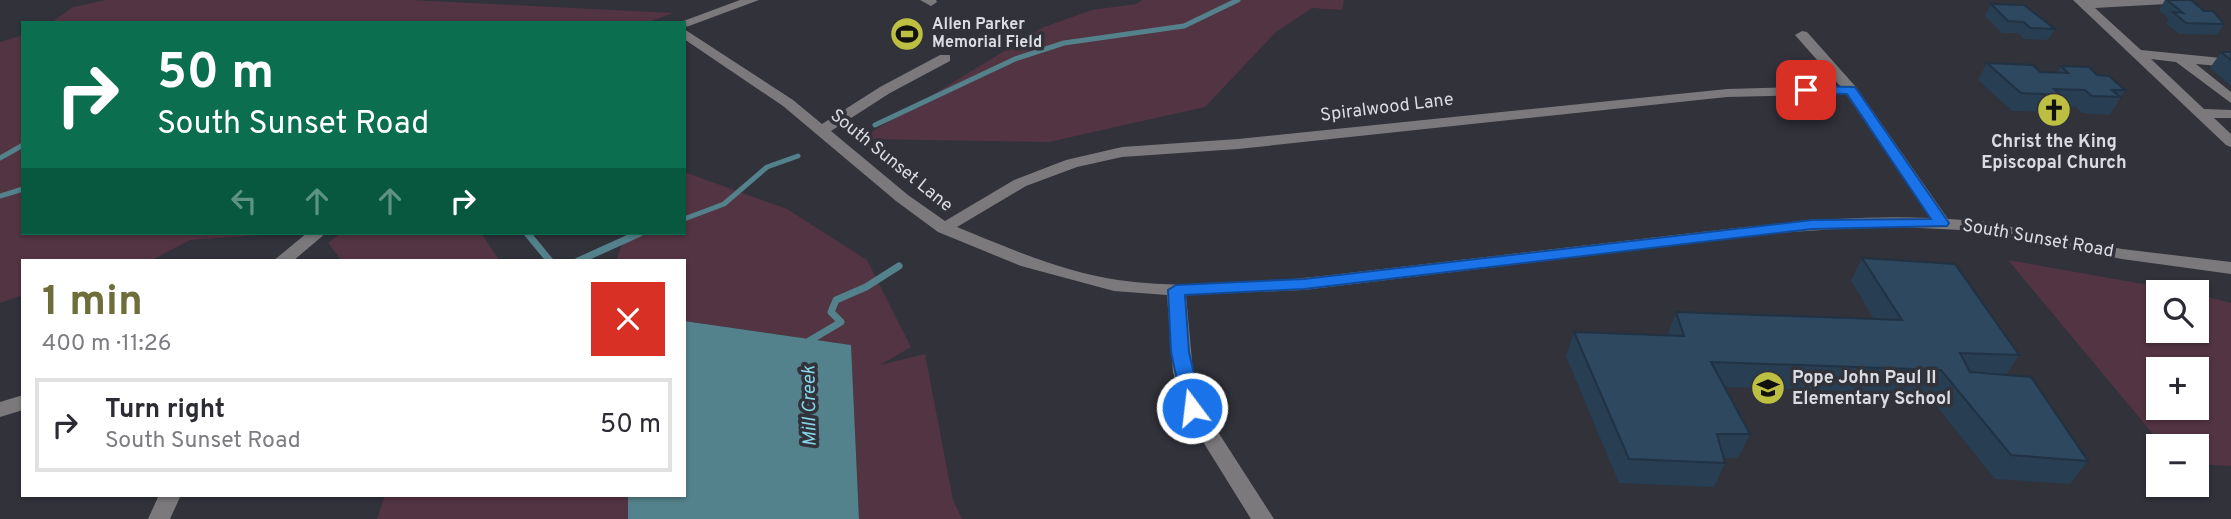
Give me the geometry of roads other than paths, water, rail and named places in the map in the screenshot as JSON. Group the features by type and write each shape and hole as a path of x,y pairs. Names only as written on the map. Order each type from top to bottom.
{"street":[{"path":"686,22 753,0"},
{"path":"2081,2 2116,5 2166,0"},
{"path":"2081,2 2229,138"},
{"name":"South Sunset Lane","path":"686,34 823,130 902,198 944,228 997,252 1056,271 1114,285 1176,290"},
{"path":"1802,35 1825,57 1851,90 1942,223"},
{"path":"2137,54 2231,63"},
{"path":"823,130 885,90 945,58"},
{"path":"2180,58 2231,99"},
{"name":"Spiralwood Lane","path":"944,228 1020,183 1072,163 1122,152 1238,144 1727,93 1851,90"},
{"path":"2199,113 2231,114"},
{"name":"South Sunset Road","path":"1176,290 1304,284 1812,224 1942,223 1981,226 2122,254 2231,268"},
{"path":"284,259 314,235"},
{"path":"1176,290 1180,352 1192,408 1263,519"},
{"path":"0,411 21,403"},
{"path":"159,519 169,497"}],"water":[{"path":"686,321 851,345 859,519 628,519 628,497 686,497"}],"waterway":[{"path":"875,125 1015,59 1064,43 1184,26 1238,0"},
{"path":"0,158 21,146"},
{"path":"686,218 724,204 767,167 798,156"},
{"name":"Mill Creek","path":"0,196 21,190"},
{"name":"Mill Creek","path":"529,235 548,259"},
{"path":"582,259 636,235"},
{"path":"809,341 841,322 831,312 836,300 866,287 899,266"}],"place":[{"name":"Allen Parker Memorial Field","path":"907,34"},
{"name":"Christ the King Episcopal Church","path":"2054,110"},
{"name":"Pope John Paul II Elementary School","path":"1768,388"}]}
